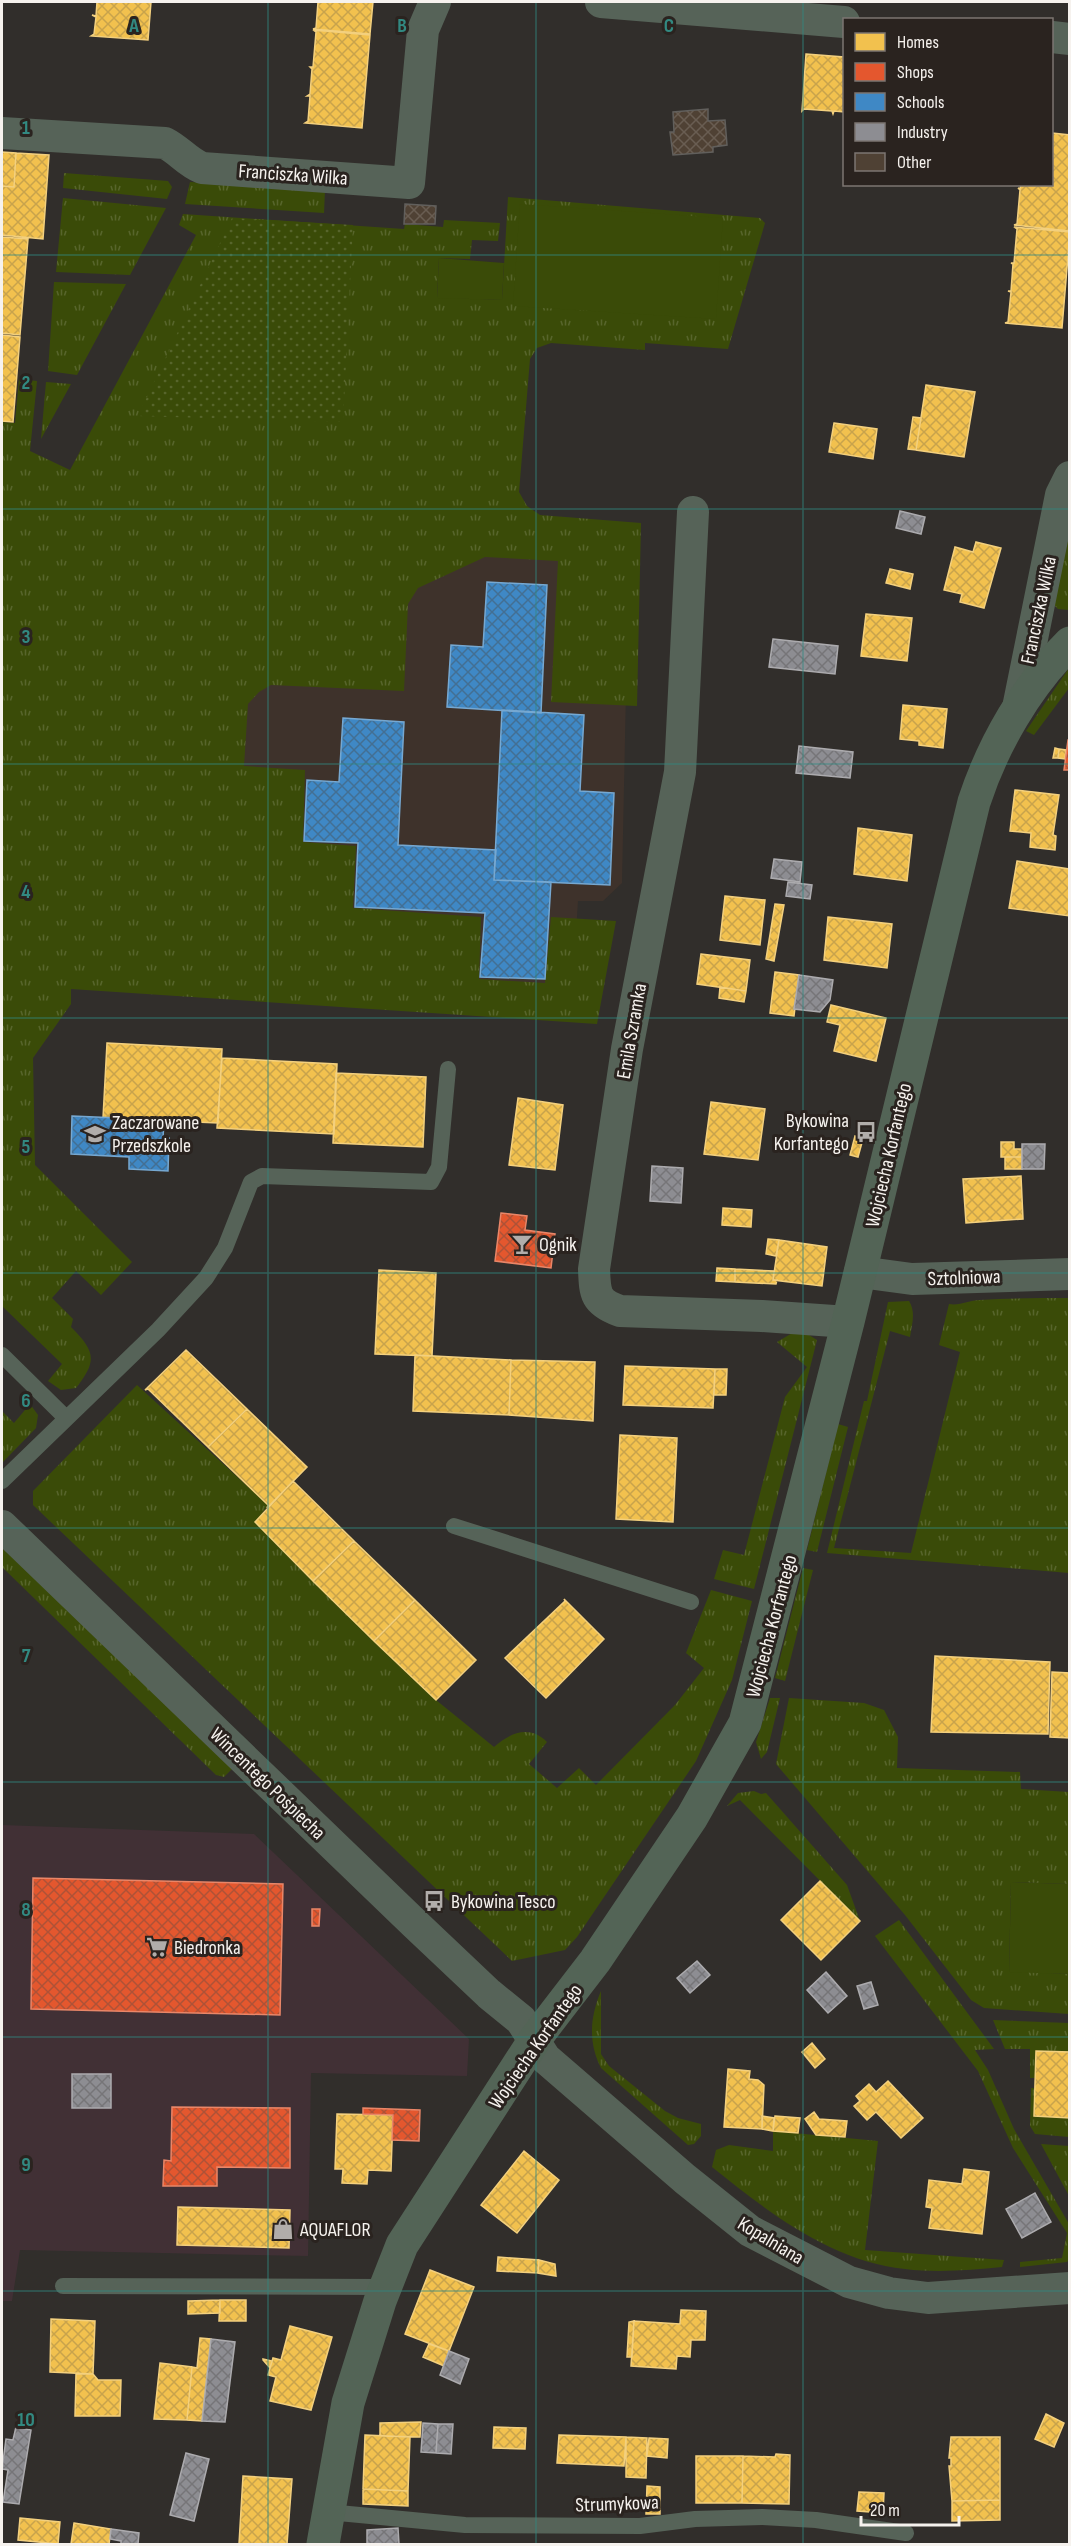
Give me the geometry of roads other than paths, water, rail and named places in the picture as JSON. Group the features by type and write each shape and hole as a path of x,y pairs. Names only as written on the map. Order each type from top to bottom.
{"street":[{"name":"Franciszka Wilka","path":"2,133 165,143 176,148 191,164 202,168 410,183 423,30 435,2"},
{"path":"601,2 843,21"},
{"path":"1053,38 1070,39"},
{"name":"Franciszka Wilka","path":"1018,708 1061,495 1070,477"},
{"name":"Emila Szramka","path":"693,512 680,772 627,1049 594,1269 595,1284 598,1299 607,1306 620,1311 782,1317 848,1322"},
{"name":"Wojciecha Korfantego","path":"323,2544 348,2403 385,2287 402,2245 535,2039 595,1961 692,1817 745,1723 848,1322 974,802 991,756 1018,708 1055,657 1070,643"},
{"name":"Sztolniowa","path":"860,1272 896,1279 1070,1274"},
{"name":"Wincentego Pośpiecha","path":"2,1526 439,1948 521,2020 535,2039"},
{"name":"Kopalniana","path":"535,2039 545,2058 685,2179 750,2231 849,2282 889,2293 928,2298 1070,2288"}],"lane":[{"path":"2,1481 158,1330 206,1278 225,1248 251,1182 262,1176 431,1182 439,1167 448,1069"},
{"path":"2,1355 66,1418"},
{"path":"454,1526 606,1577 692,1602"},
{"path":"63,2286 385,2287"},
{"name":"Strumykowa","path":"328,2512 488,2525 640,2526 695,2519 762,2517 816,2520 906,2533"}],"place":[{"name":"Bykowina Korfantego","path":"866,1132"},
{"name":"Zaczarowane Przedszkole","path":"95,1134"},
{"name":"Ognik","path":"522,1244"},
{"name":"Bykowina Tesco","path":"434,1901"},
{"name":"Biedronka","path":"157,1947"},
{"name":"AQUAFLOR","path":"283,2229"}]}
